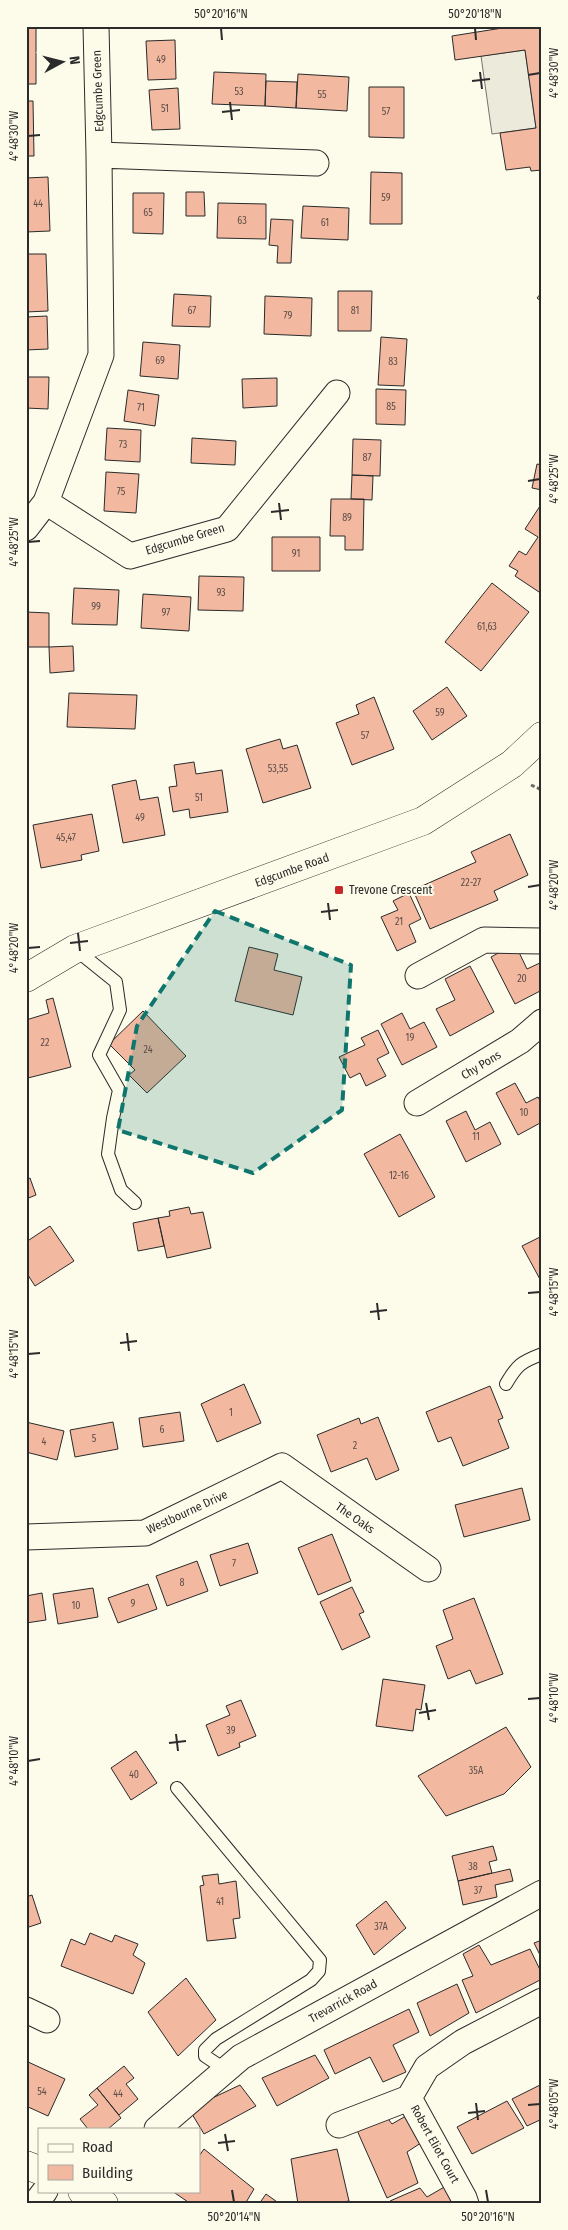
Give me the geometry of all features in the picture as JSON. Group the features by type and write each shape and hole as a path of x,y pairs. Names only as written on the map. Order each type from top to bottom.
{"main road":[{"name":"Edgcumbe Road","path":"26,978 75,949 423,821 512,764 542,736"},
{"path":"26,2165 38,2170"}],"street":[{"name":"Edgcumbe Green","path":"26,528 46,502 101,355 100,155 96,26"},
{"path":"100,155 316,163"},
{"name":"Edgcumbe Green","path":"46,502 130,556 227,529 336,393"},
{"path":"418,976 484,940 542,941"},
{"name":"Chy Pons","path":"417,1103 520,1041 542,1022"},
{"name":"Westbourne Drive","path":"26,1537 145,1533 282,1466"},
{"name":"The Oaks","path":"282,1466 428,1569"},
{"name":"Trevarrick Road","path":"158,2128 241,2057 542,1893"},
{"path":"409,2098 427,2067 463,2042 542,2001"},
{"name":"Robert Eliot Court","path":"339,2125 409,2098 466,2204"},
{"path":"35,2204 44,2192"}],"lane":[{"path":"75,949 116,982 120,1010 99,1056 119,1090 108,1154 121,1190 135,1203"},
{"path":"506,1384 515,1368 522,1362 542,1354"},
{"path":"176,1788 320,1960 319,1971 311,1980 216,2039 205,2050 205,2056 226,2070"}],"path":[{"path":"527,783 542,790"}],"highlighted area":[{"path":"215,911 351,965 342,1110 253,1173 118,1130 137,1026"}],"shaded area":[{"path":"525,50 536,128 492,134 481,56"}],"building":[{"path":"26,26 36,26 36,84 26,84"},
{"path":"515,26 542,26 542,170 531,171 530,167 506,170 500,133 536,128 525,50 455,60 452,36"},
{"path":"175,40 176,79 148,80 146,41"},
{"path":"214,72 266,74 265,106 212,104"},
{"path":"298,74 349,77 347,111 296,108"},
{"path":"266,81 297,82 296,108 265,106"},
{"path":"369,87 404,87 404,138 369,137"},
{"path":"178,88 180,129 152,130 149,90"},
{"path":"26,101 33,101 34,156 26,156"},
{"path":"371,172 402,173 402,224 370,224"},
{"path":"48,177 50,231 26,232 26,178"},
{"path":"186,192 204,192 205,216 186,216"},
{"path":"133,193 164,193 163,234 133,233"},
{"path":"218,203 266,204 266,239 217,238"},
{"path":"303,206 349,208 348,240 301,238"},
{"path":"271,219 293,220 291,263 277,263 278,246 269,245"},
{"path":"26,254 46,254 48,311 26,312"},
{"path":"338,291 372,291 371,331 338,331"},
{"path":"542,292 542,302 537,298"},
{"path":"174,294 211,296 210,327 172,326"},
{"path":"265,296 312,298 311,336 264,334"},
{"path":"47,316 48,349 26,350 26,317"},
{"path":"381,337 407,339 404,386 378,385"},
{"path":"143,342 180,345 178,379 140,376"},
{"path":"26,377 49,377 48,409 26,408"},
{"path":"277,378 277,406 243,408 242,379"},
{"path":"376,389 406,390 405,425 376,424"},
{"path":"128,390 159,395 155,426 124,421"},
{"path":"107,428 141,430 140,462 105,460"},
{"path":"192,438 236,441 235,465 191,463"},
{"path":"353,439 381,440 380,476 352,475"},
{"path":"537,464 542,465 542,490 532,488"},
{"path":"106,472 139,474 136,513 104,511"},
{"path":"352,475 373,476 372,500 351,499"},
{"path":"331,499 364,499 363,550 345,550 345,536 330,536"},
{"path":"540,506 542,507 542,589 539,592 515,576 518,571 509,566 519,551 526,555 538,537 525,529"},
{"path":"272,537 320,537 320,571 272,571"},
{"path":"199,576 244,577 243,611 198,610"},
{"path":"492,583 529,612 481,671 445,642"},
{"path":"74,588 119,590 117,625 72,624"},
{"path":"143,594 191,597 189,631 141,628"},
{"path":"26,612 49,613 49,647 26,647"},
{"path":"73,646 74,671 50,673 49,647"},
{"path":"447,687 467,716 432,740 413,711"},
{"path":"69,693 137,695 135,729 67,727"},
{"path":"374,697 394,749 352,765 336,723 359,714 356,705"},
{"path":"280,739 283,749 297,745 311,788 263,803 246,749"},
{"path":"194,762 196,774 222,770 228,812 190,818 189,809 173,812 169,787 177,786 174,765"},
{"path":"136,780 140,800 158,797 165,835 123,843 112,785"},
{"path":"92,814 99,851 81,855 82,860 41,868 33,825"},
{"path":"510,834 528,875 494,891 498,900 430,929 413,890 476,862 471,852"},
{"path":"409,893 421,919 409,925 416,942 397,951 381,917 398,910 393,901"},
{"path":"515,944 527,969 542,962 542,990 515,1004 491,957"},
{"path":"249,947 278,954 274,970 302,977 293,1015 235,1001"},
{"path":"470,966 494,1012 450,1036 436,1009 455,1000 445,979"},
{"path":"53,998 71,1067 28,1078 26,1020 49,1013 46,1000"},
{"path":"143,1011 186,1056 147,1093 129,1075 135,1070 109,1044"},
{"path":"402,1013 410,1029 424,1022 437,1047 402,1065 381,1024"},
{"path":"378,1030 389,1053 377,1059 386,1076 366,1086 360,1073 350,1078 339,1057 365,1045 361,1038"},
{"path":"515,1083 526,1103 538,1097 542,1104 542,1122 518,1135 496,1093"},
{"path":"466,1111 475,1130 490,1122 501,1144 466,1162 446,1121"},
{"path":"400,1134 435,1197 399,1217 364,1154"},
{"path":"30,1178 36,1195 26,1199 26,1180"},
{"path":"189,1207 191,1214 203,1212 211,1248 167,1258 158,1218 170,1216 169,1211"},
{"path":"158,1218 164,1246 138,1251 133,1223"},
{"path":"50,1226 74,1261 35,1286 26,1272 26,1242"},
{"path":"542,1236 542,1283 522,1246"},
{"path":"244,1384 261,1423 217,1442 201,1404"},
{"path":"490,1386 503,1418 498,1420 509,1448 463,1466 451,1437 438,1442 426,1412"},
{"path":"180,1412 184,1441 143,1447 139,1418"},
{"path":"378,1417 399,1470 376,1480 367,1458 331,1472 317,1435 359,1418 361,1424"},
{"path":"26,1422 64,1431 57,1460 26,1452"},
{"path":"113,1422 118,1449 75,1457 70,1430"},
{"path":"522,1488 530,1520 464,1537 455,1505"},
{"path":"332,1534 351,1581 318,1595 298,1548"},
{"path":"248,1543 258,1573 220,1586 210,1555"},
{"path":"197,1561 208,1591 167,1606 156,1576"},
{"path":"148,1584 157,1609 118,1623 108,1598"},
{"path":"352,1587 364,1612 359,1614 370,1637 342,1650 320,1602"},
{"path":"93,1588 98,1617 58,1624 53,1594"},
{"path":"42,1593 46,1620 26,1623 26,1596"},
{"path":"474,1598 503,1674 476,1684 470,1670 448,1679 436,1646 453,1639 443,1610"},
{"path":"383,1679 425,1685 421,1710 416,1709 413,1731 376,1726"},
{"path":"241,1700 256,1736 239,1743 240,1747 218,1756 206,1725 230,1715 226,1706"},
{"path":"506,1727 531,1767 504,1794 446,1816 418,1776"},
{"path":"136,1751 157,1783 131,1800 111,1768"},
{"path":"493,1846 497,1860 489,1862 492,1873 458,1881 452,1856"},
{"path":"510,1869 513,1881 495,1885 497,1897 463,1905 458,1881"},
{"path":"218,1874 219,1884 236,1881 240,1918 233,1919 236,1938 207,1941 200,1886 204,1885 202,1876"},
{"path":"32,1895 41,1923 26,1928 26,1897"},
{"path":"386,1901 406,1928 374,1955 356,1925"},
{"path":"90,1933 112,1942 115,1935 138,1944 133,1955 145,1963 133,1994 61,1966 71,1939 85,1945"},
{"path":"542,1940 542,1959 534,1943"},
{"path":"479,1945 491,1965 530,1949 542,1974 542,1979 476,2013 462,1980 473,1976 463,1954"},
{"path":"186,1978 216,2020 178,2056 148,2012"},
{"path":"457,1984 469,2013 430,2036 417,2003"},
{"path":"409,2009 419,2032 393,2045 406,2072 383,2082 370,2057 335,2074 324,2050"},
{"path":"315,2055 329,2078 277,2106 262,2078"},
{"path":"26,2061 65,2079 48,2116 26,2106"},
{"path":"124,2066 134,2078 126,2084 138,2099 119,2115 97,2088"},
{"path":"542,2084 542,2119 527,2126 512,2099"},
{"path":"240,2085 256,2106 204,2134 189,2109"},
{"path":"97,2088 121,2118 109,2128 87,2128 80,2119 98,2105 89,2095"},
{"path":"507,2101 524,2128 472,2154 457,2127"},
{"path":"411,2113 424,2141 407,2152 418,2183 387,2198 356,2128 385,2115 392,2124"},
{"path":"204,2149 254,2189 245,2204 191,2204 173,2192 200,2192 200,2155"},
{"path":"337,2149 349,2201 332,2204 298,2204 291,2159"},
{"path":"446,2186 454,2204 391,2204 390,2201 420,2188 427,2197"},
{"path":"266,2194 280,2204 259,2204"}],"place":[{"name":"Trevone Crescent","path":"339,890"}]}
